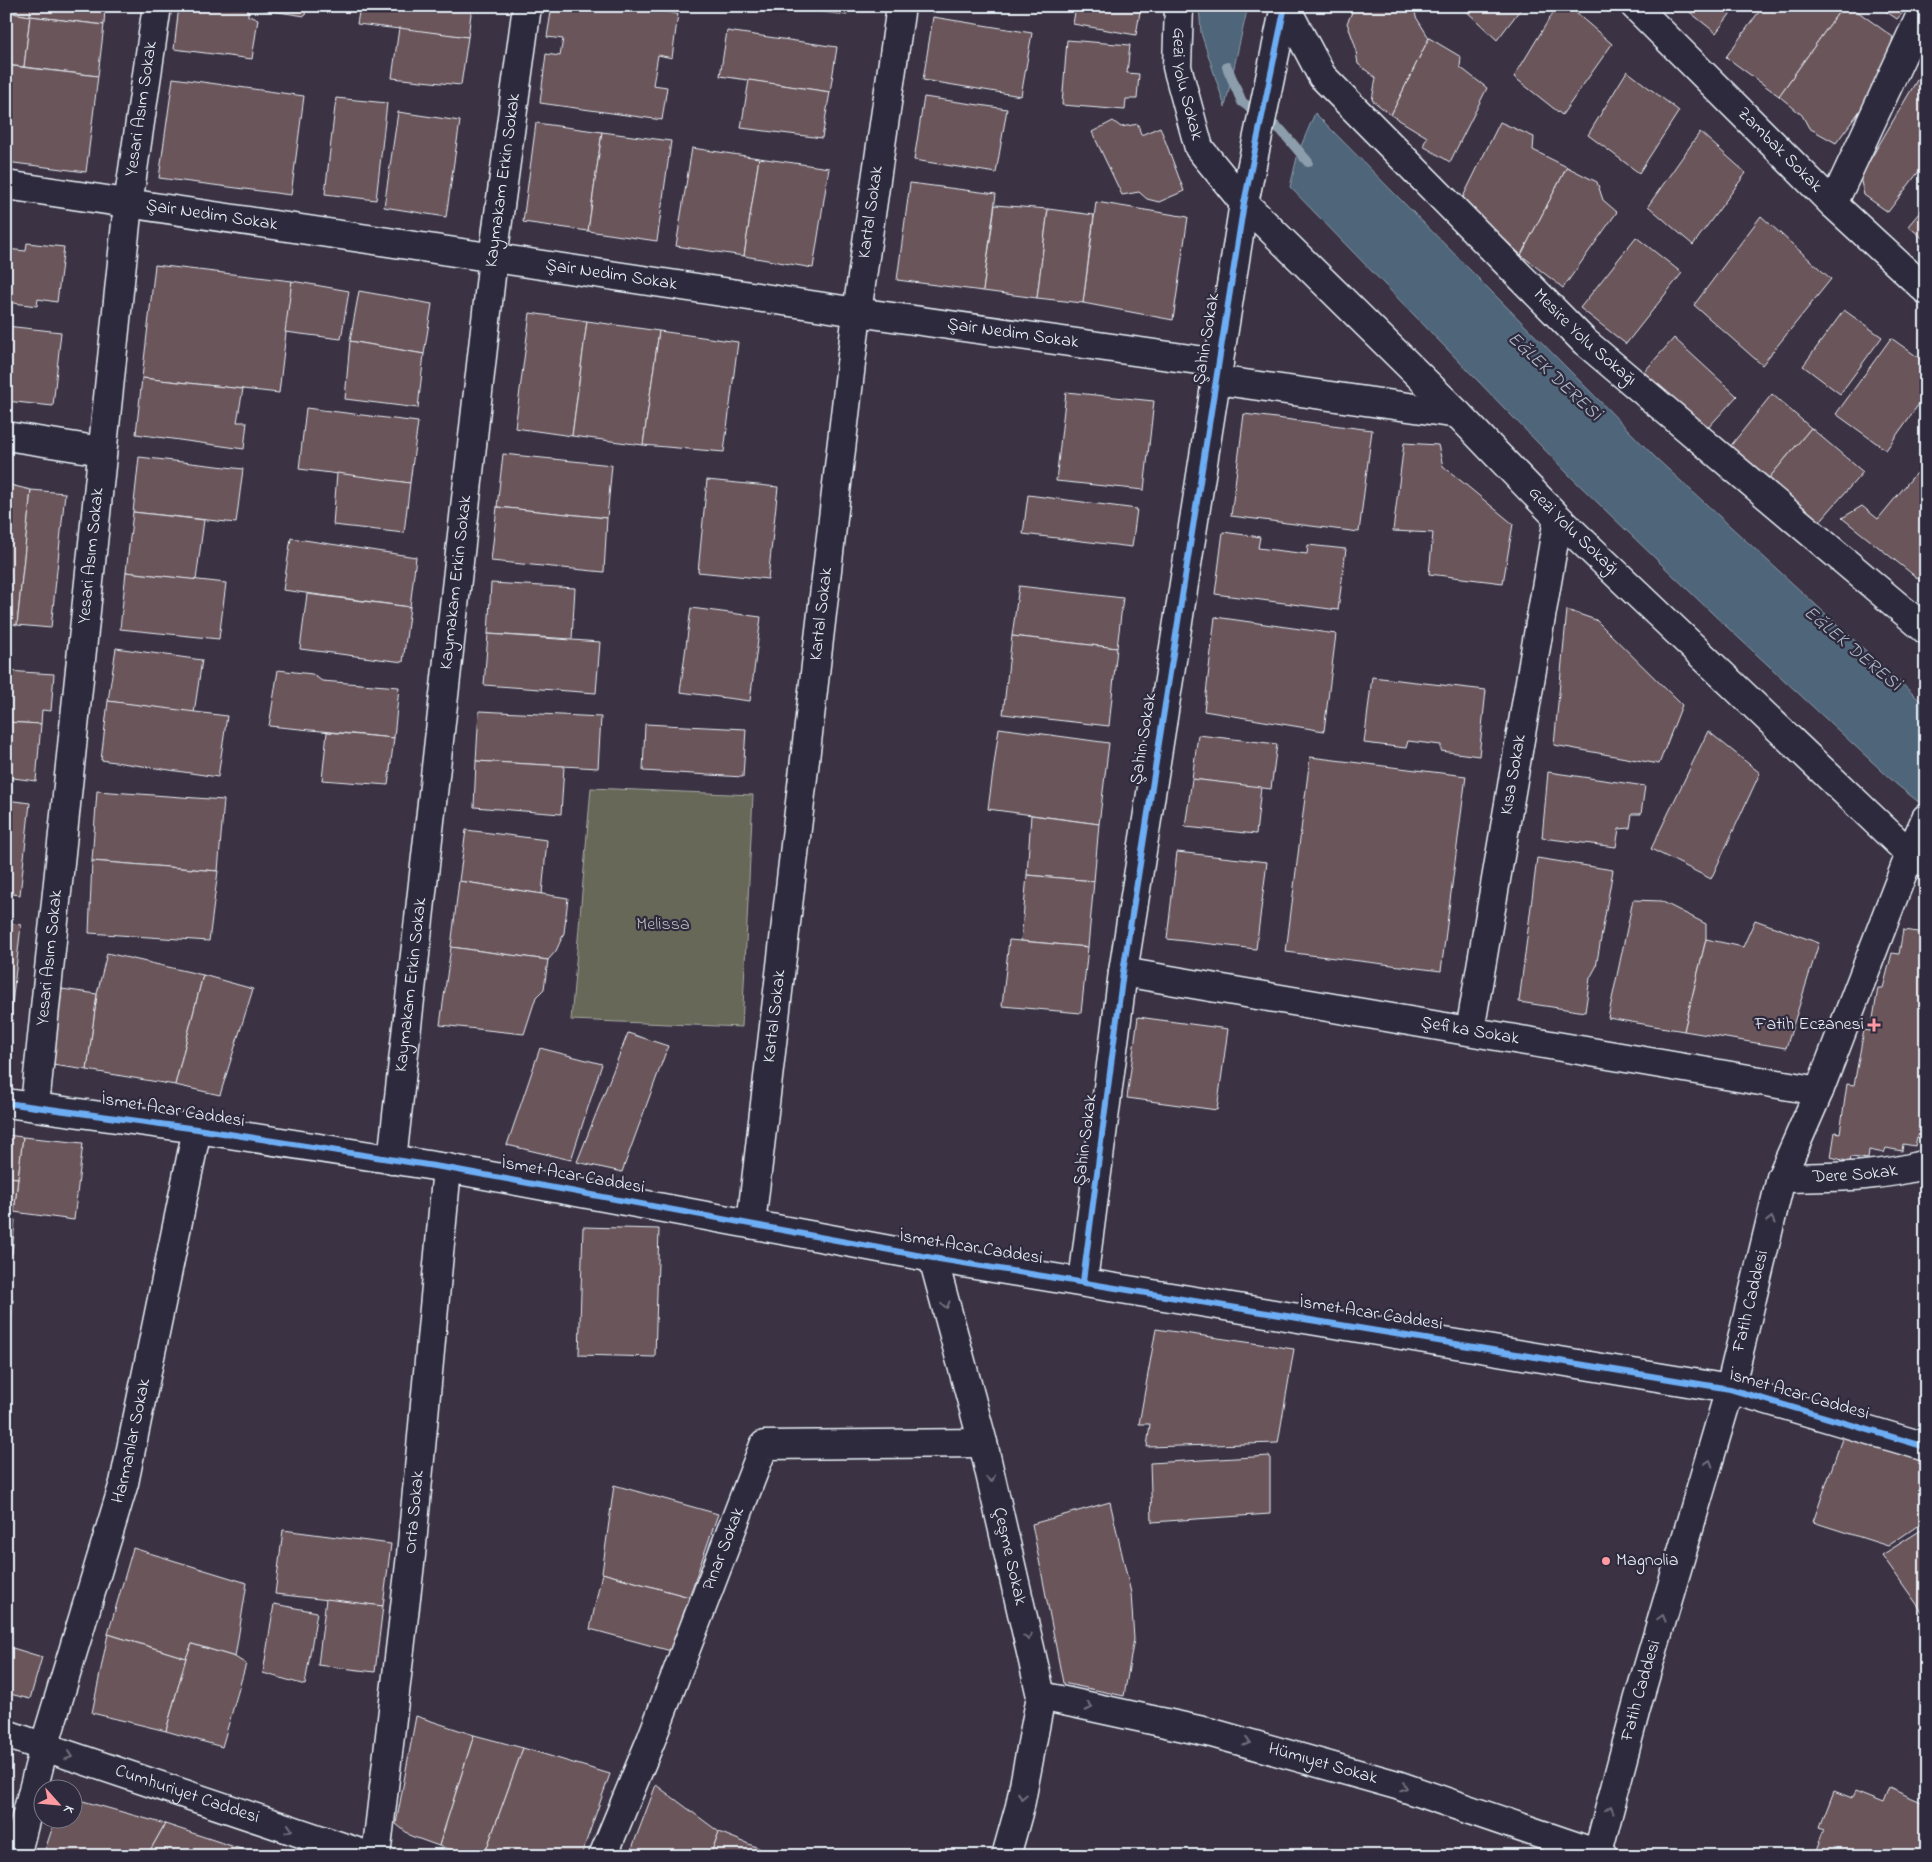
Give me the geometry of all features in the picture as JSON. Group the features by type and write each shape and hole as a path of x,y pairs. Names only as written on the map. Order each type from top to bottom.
{"street":[{"name":"Yesari Asım Sokak","path":"35,1105 128,204 157,6"},
{"name":"Kaymakam Erkin Sokak","path":"392,1160 493,258 527,6"},
{"name":"Kartal Sokak","path":"751,1224 857,312 901,6"},
{"name":"Gezi Yolu Sokak","path":"1179,6 1177,67 1199,148 1244,203"},
{"name":"Şahin Sokak","path":"1083,1281 1123,972 1217,372 1244,203 1285,6"},
{"name":"Mesire Yolu Sokağı","path":"1285,6 1322,76 1585,342 1926,630"},
{"name":"Zambak Sokak","path":"1635,6 1833,204 1926,290"},
{"path":"1833,204 1926,6"},
{"name":"Şair Nedim Sokak","path":"6,185 857,312 1458,414"},
{"name":"Gezi Yolu Sokağı","path":"1244,203 1458,414 1558,518 1918,858"},
{"path":"6,436 102,451"},
{"name":"Kısa Sokak","path":"1470,1031 1558,518"},
{"name":"Fatih Caddesi","path":"1600,1855 1638,1701 1730,1389 1781,1178 1918,858 1923,822"},
{"name":"Şefika Sokak","path":"1123,972 1819,1091"},
{"name":"İsmet Acar Caddesi","path":"6,1102 197,1129 447,1168 933,1258 1083,1281 1730,1389 1926,1447"},
{"name":"Harmanlar Sokak","path":"16,1856 44,1747 124,1483 197,1129"},
{"name":"Dere Sokak","path":"1781,1178 1897,1172 1926,1164"},
{"name":"Orta Sokak","path":"376,1856 411,1555 447,1168"},
{"name":"Çeşme Sokak","path":"933,1258 983,1443 1041,1696 1020,1806 1006,1856"},
{"name":"Pınar Sokak","path":"603,1856 651,1740 764,1445 983,1443"},
{"name":"Hümıyet Sokak","path":"1041,1696 1212,1732 1388,1782 1600,1855"},
{"name":"Cumhuriyet Caddesi","path":"6,1734 369,1856"}],"green space":[{"name":"Melissa","path":"591,788 753,795 742,1027 571,1020"}],"water":[{"path":"1199,6 1248,6 1225,107 1201,33"},
{"path":"1315,113 1657,459 1926,706 1926,808 1896,784 1713,614 1572,478 1290,187 1298,153"}],"building":[{"path":"6,6 31,6 30,16 6,12"},
{"path":"31,6 105,6 104,25 30,16"},
{"path":"179,6 248,8 248,16 258,19 252,59 174,49"},
{"path":"238,6 306,6 305,16"},
{"path":"360,6 472,6 468,37 357,24"},
{"path":"552,6 625,6 678,14 672,58 658,55 653,85 667,87 662,120 540,103 546,54 560,56 563,39 547,37"},
{"path":"772,6 848,6 847,15"},
{"path":"1076,6 1141,6 1136,35 1073,24"},
{"path":"1355,6 1414,6 1416,17 1429,38 1391,115 1372,100 1376,78 1358,64 1355,45 1347,23"},
{"path":"1461,6 1523,6 1497,40"},
{"path":"1557,6 1568,6 1612,44 1562,115 1514,77"},
{"path":"1682,6 1736,6 1716,33"},
{"path":"1763,6 1843,6 1779,96 1726,57"},
{"path":"1843,6 1850,6 1893,37 1882,81 1836,143 1809,128 1802,115 1779,96"},
{"path":"1878,6 1909,6 1897,19"},
{"path":"6,12 30,16 24,67 6,65"},
{"path":"30,16 104,25 98,76 24,67"},
{"path":"933,17 1032,33 1021,96 923,80"},
{"path":"399,28 468,37 461,85 392,78"},
{"path":"727,31 837,47 830,92 720,76"},
{"path":"1429,38 1461,57 1460,67 1487,88 1450,162 1423,146 1427,137 1391,115"},
{"path":"1067,40 1130,45 1127,73 1139,74 1137,99 1126,99 1125,110 1062,105"},
{"path":"6,65 12,66 6,109"},
{"path":"12,66 98,76 86,172 6,162 6,109"},
{"path":"1627,71 1679,111 1639,173 1588,135"},
{"path":"173,78 304,96 291,195 159,178"},
{"path":"749,80 830,92 822,138 741,128"},
{"path":"1917,80 1926,88 1926,162 1888,212 1864,195 1860,177"},
{"path":"924,97 1007,109 996,173 914,160"},
{"path":"336,98 387,103 376,200 325,194"},
{"path":"398,112 460,121 446,217 384,207"},
{"path":"1113,121 1121,127 1138,124 1141,135 1160,127 1184,191 1159,202 1147,199 1139,192 1122,195 1092,132"},
{"path":"1500,122 1534,137 1533,150 1567,167 1521,255 1462,199"},
{"path":"536,123 602,132 588,231 523,222"},
{"path":"602,132 671,141 657,241 588,231"},
{"path":"1700,132 1746,173 1693,245 1648,206"},
{"path":"692,148 759,158 744,256 676,246"},
{"path":"759,158 829,168 813,268 744,256"},
{"path":"1567,167 1597,182 1603,200 1617,212 1563,288 1521,255"},
{"path":"910,183 996,194 983,291 897,280"},
{"path":"1096,202 1188,217 1173,320 1083,303"},
{"path":"995,205 1048,209 1037,298 983,291"},
{"path":"1926,205 1926,241 1908,226"},
{"path":"1048,209 1094,215 1083,303 1037,298"},
{"path":"1761,216 1831,279 1762,365 1694,305"},
{"path":"1636,237 1682,273 1626,344 1580,308"},
{"path":"27,243 64,247 57,302 38,299 37,306 6,302 6,249 26,251"},
{"path":"155,265 292,281 279,393 142,378"},
{"path":"292,281 349,291 341,339 285,332"},
{"path":"359,291 432,304 424,354 350,341"},
{"path":"1844,310 1882,337 1840,394 1803,366"},
{"path":"530,313 587,321 572,436 515,428"},
{"path":"587,321 659,331 643,445 572,436"},
{"path":"6,326 61,332 53,406 6,401"},
{"path":"659,331 738,342 724,452 643,445"},
{"path":"1674,338 1737,396 1706,430 1643,373"},
{"path":"1891,338 1926,363 1926,394 1886,450 1836,414"},
{"path":"350,341 424,354 418,408 345,399"},
{"path":"142,378 243,389 237,422 247,422 244,449 136,434"},
{"path":"1066,392 1154,401 1144,490 1056,481"},
{"path":"1772,394 1811,428 1764,484 1725,453"},
{"path":"306,408 418,422 410,483 299,469"},
{"path":"1244,414 1372,430 1359,532 1231,516"},
{"path":"1811,428 1863,472 1815,527 1764,484"},
{"path":"1404,443 1438,445 1443,466 1513,524 1503,583 1429,574 1433,533 1393,531"},
{"path":"503,454 612,465 607,518 497,507"},
{"path":"139,457 243,469 236,523 133,512"},
{"path":"337,473 410,483 404,533 333,525"},
{"path":"1916,473 1926,481 1926,585 1842,518 1862,506 1878,519"},
{"path":"707,480 778,487 768,579 698,572"},
{"path":"6,484 31,490 17,625 6,622"},
{"path":"31,490 65,493 51,628 17,625"},
{"path":"1028,495 1137,509 1132,547 1023,534"},
{"path":"497,507 607,518 604,572 491,561"},
{"path":"133,512 204,520 196,580 126,572"},
{"path":"1223,532 1260,537 1258,548 1307,554 1308,545 1346,549 1338,610 1215,594"},
{"path":"291,538 416,557 410,607 283,590"},
{"path":"126,572 226,583 219,639 120,629"},
{"path":"491,583 575,588 572,639 488,634"},
{"path":"1019,586 1123,598 1117,648 1012,636"},
{"path":"307,594 410,607 403,662 300,649"},
{"path":"691,608 761,617 750,701 680,692"},
{"path":"1567,610 1596,620 1682,705 1659,764 1554,745"},
{"path":"1215,617 1336,634 1324,731 1204,711"},
{"path":"488,634 600,642 596,693 484,685"},
{"path":"1012,636 1117,648 1109,726 1003,714"},
{"path":"116,648 202,660 194,713 108,701"},
{"path":"278,670 312,674 322,681 399,687 394,738 269,726"},
{"path":"6,671 54,674 51,711 42,710 41,724 6,722"},
{"path":"1372,677 1486,690 1479,756 1441,751 1441,745 1408,741 1406,748 1364,743"},
{"path":"108,701 227,716 218,777 101,760"},
{"path":"479,711 601,717 598,768 476,761"},
{"path":"6,722 41,724 36,781 6,777"},
{"path":"645,724 746,729 743,777 643,771"},
{"path":"999,728 1109,743 1099,824 988,809"},
{"path":"1708,731 1760,773 1711,879 1651,849"},
{"path":"327,732 394,738 388,785 322,780"},
{"path":"1198,735 1277,744 1271,789 1192,779"},
{"path":"1310,757 1466,776 1441,971 1286,952"},
{"path":"476,761 564,766 561,814 474,807"},
{"path":"1548,772 1645,786 1641,814 1632,814 1630,828 1619,829 1616,847 1542,838"},
{"path":"1192,779 1261,787 1256,834 1185,827"},
{"path":"97,791 224,800 218,871 92,861"},
{"path":"6,800 30,803 20,895 6,893"},
{"path":"1031,815 1099,824 1094,881 1027,875"},
{"path":"466,830 547,840 542,894 459,881"},
{"path":"1177,852 1267,862 1256,949 1167,939"},
{"path":"1537,858 1613,870 1596,967 1590,978 1585,1012 1519,1002"},
{"path":"92,861 218,871 209,941 89,933"},
{"path":"1027,875 1094,881 1088,947 1021,941"},
{"path":"459,881 568,898 564,933 556,951 548,960 451,947"},
{"path":"1633,900 1661,901 1706,924 1706,939 1684,1031 1608,1018"},
{"path":"1755,920 1819,943 1786,1048 1684,1031 1706,939 1743,947"},
{"path":"6,923 21,925 6,1057"},
{"path":"1903,930 1926,933 1926,1139 1917,1137 1915,1146 1903,1144 1902,1151 1886,1148 1884,1153 1869,1150 1868,1159 1851,1157 1850,1162 1831,1157 1835,1132 1840,1133 1847,1084 1854,1085 1864,1030 1871,1031 1878,988 1883,988 1892,953 1899,954"},
{"path":"1009,940 1088,947 1081,1013 1002,1006"},
{"path":"451,947 548,960 544,989 536,997 524,1034 440,1025"},
{"path":"107,953 203,975 175,1085 87,1070 97,994"},
{"path":"203,975 253,989 220,1095 175,1085"},
{"path":"62,989 97,994 87,1070 52,1065"},
{"path":"1138,1017 1228,1029 1217,1110 1127,1098"},
{"path":"628,1033 668,1046 622,1172 577,1162"},
{"path":"540,1048 602,1064 571,1160 507,1145"},
{"path":"6,1135 23,1137 18,1178 6,1177"},
{"path":"23,1137 83,1143 74,1220 14,1212"},
{"path":"6,1177 18,1178 15,1205 6,1205"},
{"path":"6,1219 15,1220 12,1254 6,1253"},
{"path":"583,1227 659,1229 655,1357 579,1355"},
{"path":"6,1299 13,1300 10,1343 6,1342"},
{"path":"1156,1329 1294,1349 1278,1443 1147,1447 1150,1424 1139,1424"},
{"path":"1844,1433 1926,1457 1926,1520 1888,1546 1813,1522"},
{"path":"1270,1456 1270,1514 1152,1522 1150,1463"},
{"path":"614,1485 718,1514 689,1597 602,1573"},
{"path":"1110,1502 1131,1593 1134,1639 1124,1696 1063,1683 1032,1524"},
{"path":"1926,1527 1926,1617 1882,1555"},
{"path":"283,1530 391,1544 383,1606 275,1594"},
{"path":"133,1548 247,1583 235,1657 192,1644 186,1658 108,1634"},
{"path":"602,1573 689,1597 671,1651 590,1629"},
{"path":"326,1599 383,1606 375,1672 318,1665"},
{"path":"274,1604 317,1612 305,1685 263,1673"},
{"path":"108,1634 186,1658 166,1731 92,1713"},
{"path":"192,1644 235,1657 246,1664 222,1747 166,1731 186,1658"},
{"path":"6,1646 42,1657 30,1699 6,1693"},
{"path":"416,1716 474,1735 439,1846 411,1836 396,1824"},
{"path":"474,1735 523,1748 484,1856 472,1856 439,1846"},
{"path":"523,1748 610,1774 581,1856 484,1856"},
{"path":"656,1785 719,1832 710,1856 629,1856"},
{"path":"1889,1788 1926,1804 1926,1856 1817,1856 1819,1850 1817,1850 1825,1829 1820,1827 1834,1791 1852,1798 1855,1792 1883,1803"},
{"path":"82,1801 165,1824 147,1856 43,1856 52,1830 82,1830"},
{"path":"165,1824 262,1856 147,1856"},
{"path":"719,1832 771,1853 770,1856 710,1856"}],"waterway":[{"name":"EĞLEK DERESİ","path":"1227,67 1242,102 1281,130 1308,162"}],"cycle path":[{"path":"1083,1281 1123,972 1244,203 1285,6"},
{"path":"6,1103 197,1129 447,1168 933,1258 1730,1389 1926,1447"}],"place":[{"name":"Fatih Eczanesi","path":"1874,1025"},
{"name":"Magnolia","path":"1606,1561"}]}
